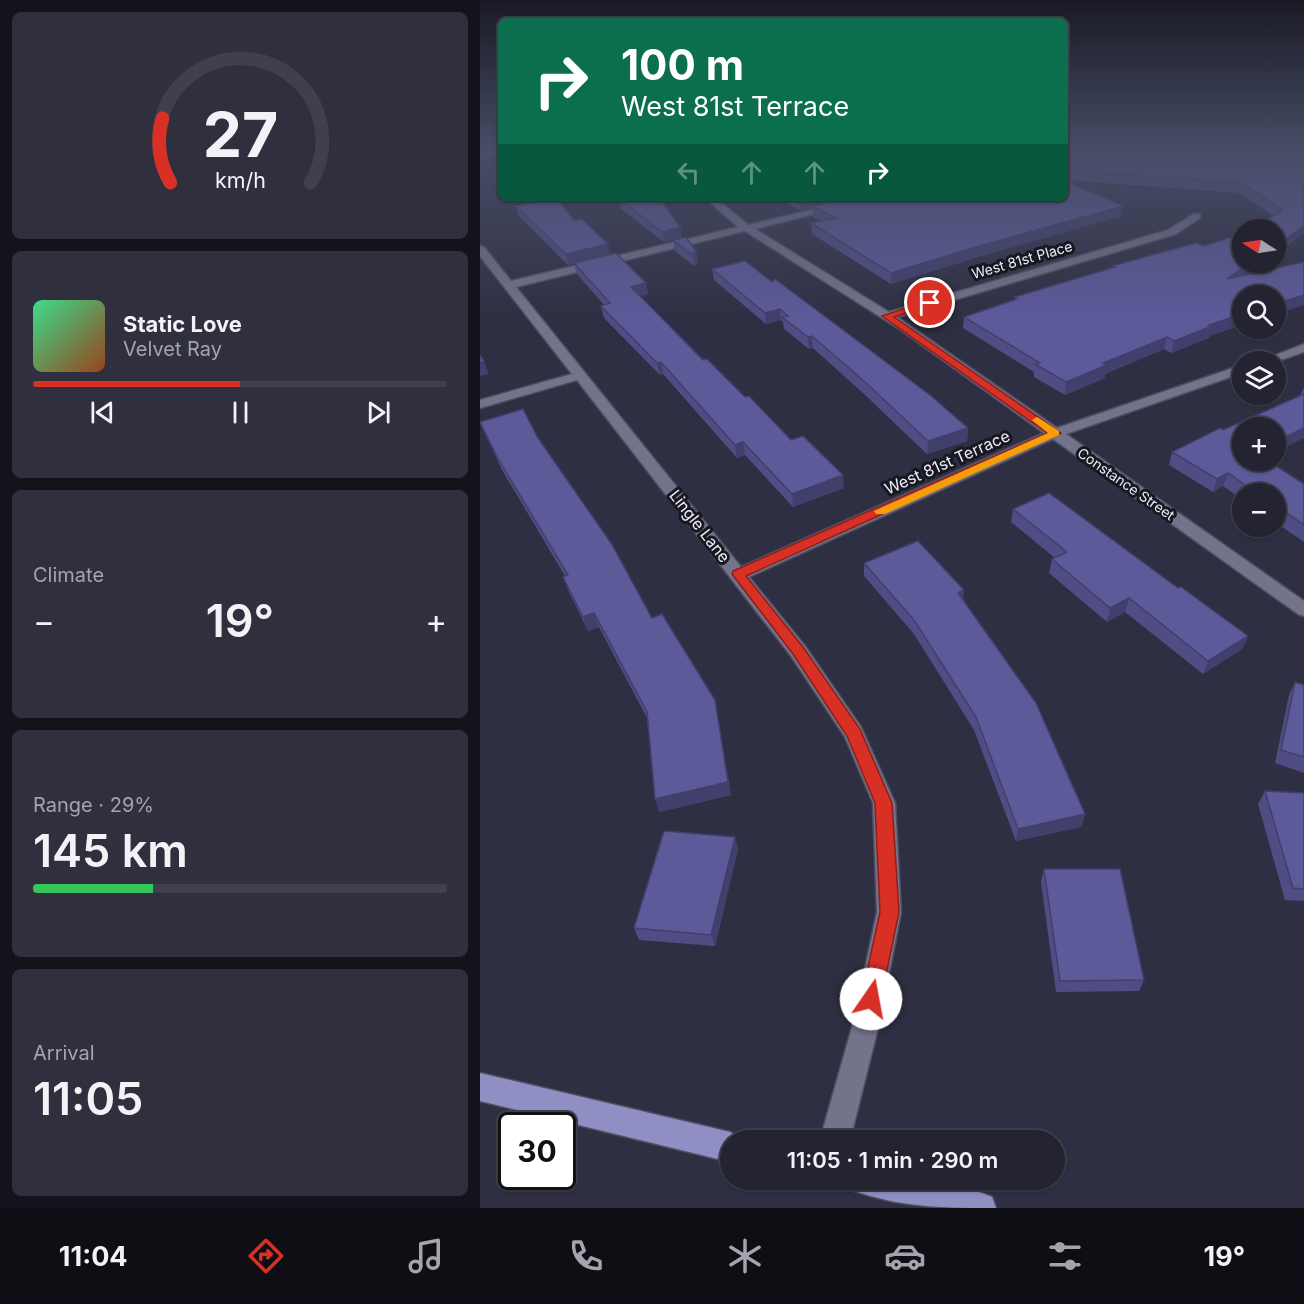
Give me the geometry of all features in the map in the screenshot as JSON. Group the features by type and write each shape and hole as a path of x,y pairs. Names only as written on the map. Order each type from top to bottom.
{"main road":[{"path":"480,1087 720,1145"},
{"path":"908,1190 981,1208"}],"street":[{"name":"Constance Street","path":"719,206 746,228 886,316 1304,610"},
{"path":"508,285 837,206"},
{"name":"West 81st Place","path":"886,316 1172,231 1197,216"},
{"name":"Lingle Lane","path":"480,249 798,651 854,733 884,803 890,912 867,1020 838,1130"},
{"path":"1286,354 1304,348"},
{"name":"West 81st Terrace","path":"738,574 1055,433 1232,372"},
{"path":"480,404 581,375"}],"building":[{"path":"516,206 563,206 574,220 582,219 608,244 566,254"},
{"path":"630,206 665,206 680,227 662,232"},
{"path":"813,206 1122,206 891,273 811,223 836,218"},
{"path":"1277,206 1304,206 1304,226 1286,238 1286,219 1268,219 1282,210"},
{"path":"686,237 696,251 692,254 673,240"},
{"path":"1232,237 1232,273 1235,273 1227,279 1254,273 1286,273 1286,266 1304,262 1304,295 1286,301 1286,285 1232,285 1232,317 1174,341 1167,337 1103,363 1107,365 1066,382 1035,364 1040,363 964,317 1017,299 1015,297 1115,267 1112,266 1196,243 1203,246"},
{"path":"616,253 646,283 631,287 703,360 707,359 745,397 749,396 791,440 803,436 843,475 792,494 743,442 735,445 661,362 657,363 601,306 610,303 574,263"},
{"path":"745,261 772,282 775,279 930,395 968,428 928,441 812,336 808,337 782,317 788,316 780,309 765,313 712,269"},
{"path":"1304,394 1304,428 1286,437 1286,417 1252,417 1279,405 1286,405 1286,402"},
{"path":"523,409 538,438 611,543 652,618 662,614 715,700 728,782 655,799 647,712 594,613 583,617 563,577 568,575 497,457 480,422"},
{"path":"1232,426 1232,471 1284,471 1304,484 1304,525 1286,513 1286,483 1242,483 1228,473 1217,479 1172,452 1220,428 1223,430"},
{"path":"1049,493 1178,588 1181,587 1248,636 1208,661 1129,598 1110,608 1052,559 1067,552 1013,509"},
{"path":"918,541 964,590 958,593 1036,703 1085,814 1018,829 976,717 914,620 864,563"},
{"path":"1295,682 1304,685 1304,757 1281,750"},
{"path":"1265,791 1304,793 1304,889 1293,888"},
{"path":"664,831 735,837 711,935 634,928"},
{"path":"1044,869 1120,869 1144,980 1060,981"}],"slow traffic":[{"path":"881,511 1055,433 1037,420"}],"route":[{"path":"871,999 890,912 884,803 854,733 798,651 738,574 1055,433 886,316 930,303"}]}
